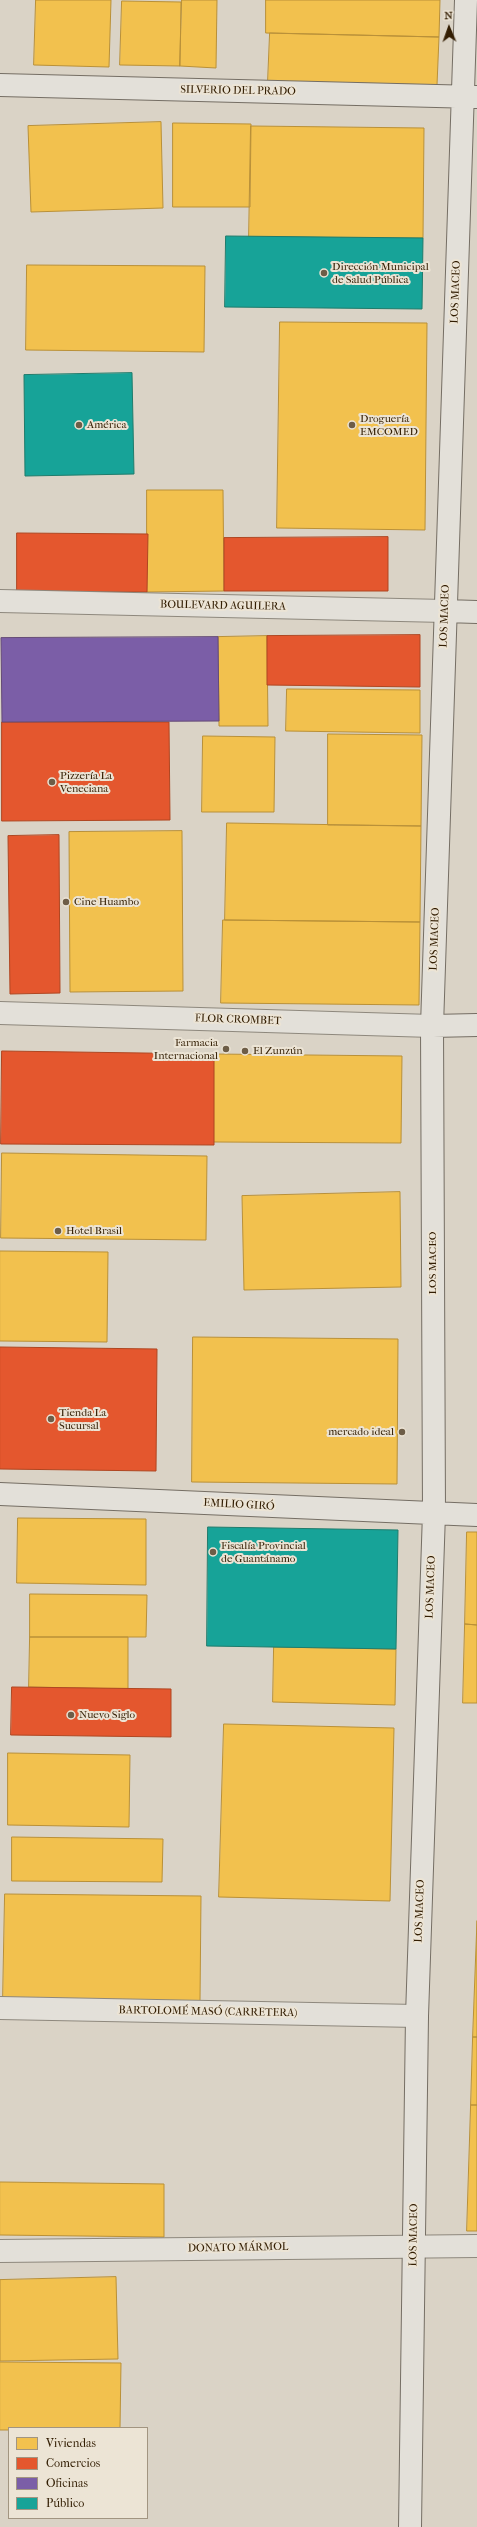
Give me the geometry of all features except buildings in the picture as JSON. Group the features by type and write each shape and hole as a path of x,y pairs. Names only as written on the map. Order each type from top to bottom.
{"main road":[{"name":"LOS MACEO","path":"410,2527 417,2016 434,1513 432,1026 445,611 470,97 466,0"},
{"name":"SILVERIO DEL PRADO","path":"0,85 470,97"},
{"name":"BOULEVARD AGUILERA","path":"0,601 477,612"},
{"name":"FLOR CROMBET","path":"0,1013 432,1026 477,1026"},
{"name":"EMILIO GIRÓ","path":"0,1494 477,1515"},
{"name":"BARTOLOMÉ MASÓ (CARRETERA)","path":"0,2008 417,2016"},
{"name":"DONATO MÁRMOL","path":"0,2251 414,2245 477,2246"}],"place":[{"name":"Dirección Municipal de Salud Pública","path":"324,273"},
{"name":"América","path":"79,425"},
{"name":"Droguería EMCOMED","path":"352,425"},
{"name":"Pizzería La Veneciana","path":"52,782"},
{"name":"Cine Huambo","path":"66,902"},
{"name":"Farmacia Internacional","path":"226,1049"},
{"name":"El Zunzún","path":"245,1051"},
{"name":"Hotel Brasil","path":"58,1231"},
{"name":"Tienda La Sucursal","path":"51,1419"},
{"name":"mercado ideal","path":"402,1432"},
{"name":"Fiscalía Provincial de Guantánamo","path":"213,1552"},
{"name":"Nuevo Siglo","path":"71,1715"}]}
